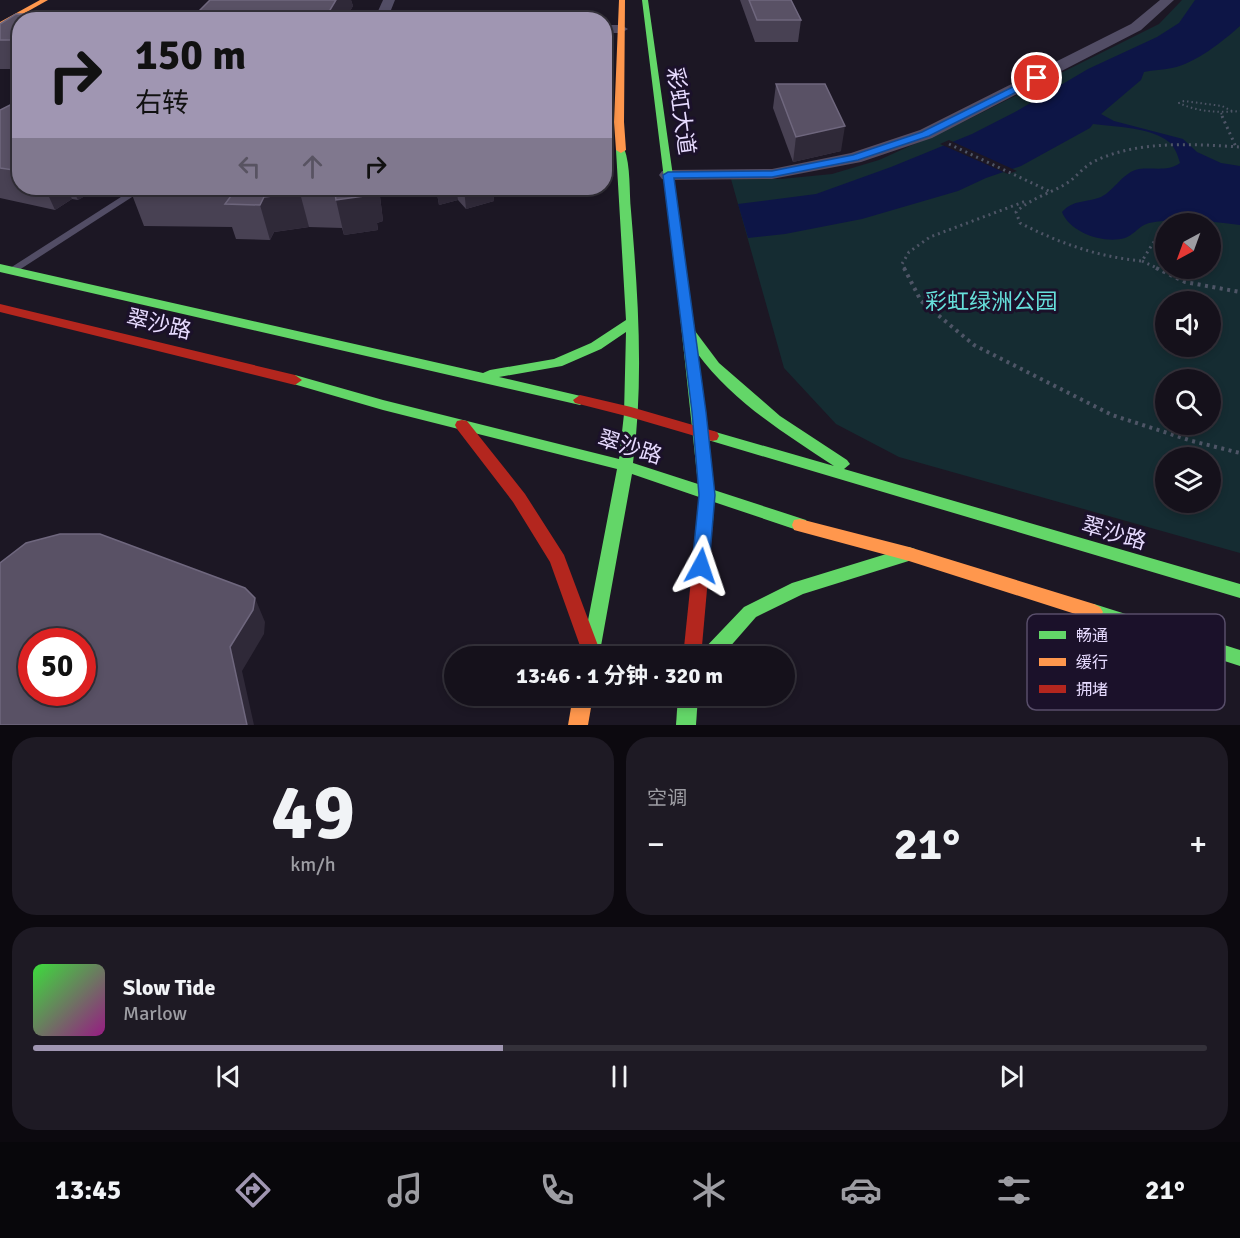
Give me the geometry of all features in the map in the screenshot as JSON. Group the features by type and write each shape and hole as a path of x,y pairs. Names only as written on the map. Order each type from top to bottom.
{"main road":[{"path":"25,12 45,0"},
{"path":"592,646 626,466 631,412 632,322 619,122 622,0"},
{"name":"彩虹大道","path":"645,0 702,432 707,495 693,646"},
{"name":"翠沙路","path":"6,269 631,412 1240,591"},
{"name":"翠沙路","path":"0,308 262,370 462,425 626,466 795,524 909,554 1100,614"},
{"path":"472,376 557,363 597,346 632,322"},
{"path":"689,331 714,366 775,420 873,485"},
{"path":"462,425 519,498 558,560 587,646"},
{"path":"719,646 750,612 798,588 909,554"},
{"name":"翠沙路","path":"1225,653 1240,658"},
{"path":"578,725 581,706"},
{"path":"686,725 687,706"}],"street":[{"path":"668,175 772,174 855,158 926,134 1136,27 1168,0"},
{"path":"612,29 621,29"}],"lane":[{"path":"6,269 129,195"}],"path":[{"path":"1232,111 1222,106 1184,101 1179,103 1221,113 1240,111"},
{"path":"1182,109 1186,106"},
{"path":"1221,113 1238,147 1203,145 1112,154 1094,161 1070,181 1051,192 930,237 909,252 902,264 921,301 974,345 1113,415 1192,441 1240,453"},
{"path":"941,141 1051,192"},
{"path":"1026,201 1016,212 1020,224 1058,243 1118,260 1142,261 1185,282 1240,292"},
{"path":"1142,261 1155,242"}],"green space":[{"name":"彩虹绿洲公园","path":"1182,0 1240,0 1240,553 899,457 836,424 784,368 731,179 781,179 832,174 879,160 965,121 1159,24"}],"shaded area":[{"path":"1195,0 1240,0 1240,26 1217,45 1190,62 1172,68 1144,72 1141,80 1101,114 1114,121 1183,139 1197,152 1221,163 1240,166 1240,225 1221,223 1221,213 1155,213 1155,222 1144,225 1128,237 1117,239 1098,238 1072,226 1062,212 1067,208 1076,203 1101,197 1133,171 1165,168 1180,163 1173,146 1161,137 1133,128 1093,124 1090,128 1021,166 958,191 862,219 785,234 748,238 738,204 816,194 972,134 1015,112 1088,69 1157,37 1179,23"}],"pier":[{"path":"949,140 1017,171 1008,174 940,144"}],"building":[{"path":"210,0 336,0 329,12 198,12"},
{"path":"749,0 791,0 801,20 757,20"},
{"path":"12,16 12,40 0,40 0,24"},
{"path":"776,84 825,84 845,126 796,137"},
{"path":"12,104 12,170 0,168 0,110"},
{"path":"232,195 282,195 264,197 260,205 225,204"},
{"path":"335,195 371,195 336,200"},
{"path":"60,534 100,534 245,588 255,598 253,610 230,647 247,725 0,725 0,563 26,543"}],"traffic: fast":[{"path":"645,0 681,268 707,495 705,522"},
{"path":"592,646 619,506 628,445 633,381 632,315 621,150"},
{"path":"0,268 580,400"},
{"path":"490,374 557,363 596,346 632,322"},
{"path":"689,332 714,366 775,420 842,464"},
{"path":"295,380 383,405 626,466 800,525"},
{"path":"712,436 1240,591"},
{"path":"719,646 750,612 798,588 909,554"},
{"path":"1094,612 1100,614"},
{"path":"1225,653 1240,658"},
{"path":"686,725 687,706"}],"traffic: slow":[{"path":"23,12 45,0"},
{"path":"621,150 619,122 622,0"},
{"path":"0,25 12,18"},
{"path":"800,525 909,554 1094,612"},
{"path":"578,725 581,706"}],"traffic: jam":[{"path":"0,308 295,380"},
{"path":"580,400 631,412 712,436"},
{"path":"462,425 519,498 558,560 589,646"},
{"path":"693,646 705,522"}],"route":[{"path":"701,566 707,495 699,412 668,175 772,174 855,158 926,134 1037,78"}]}
